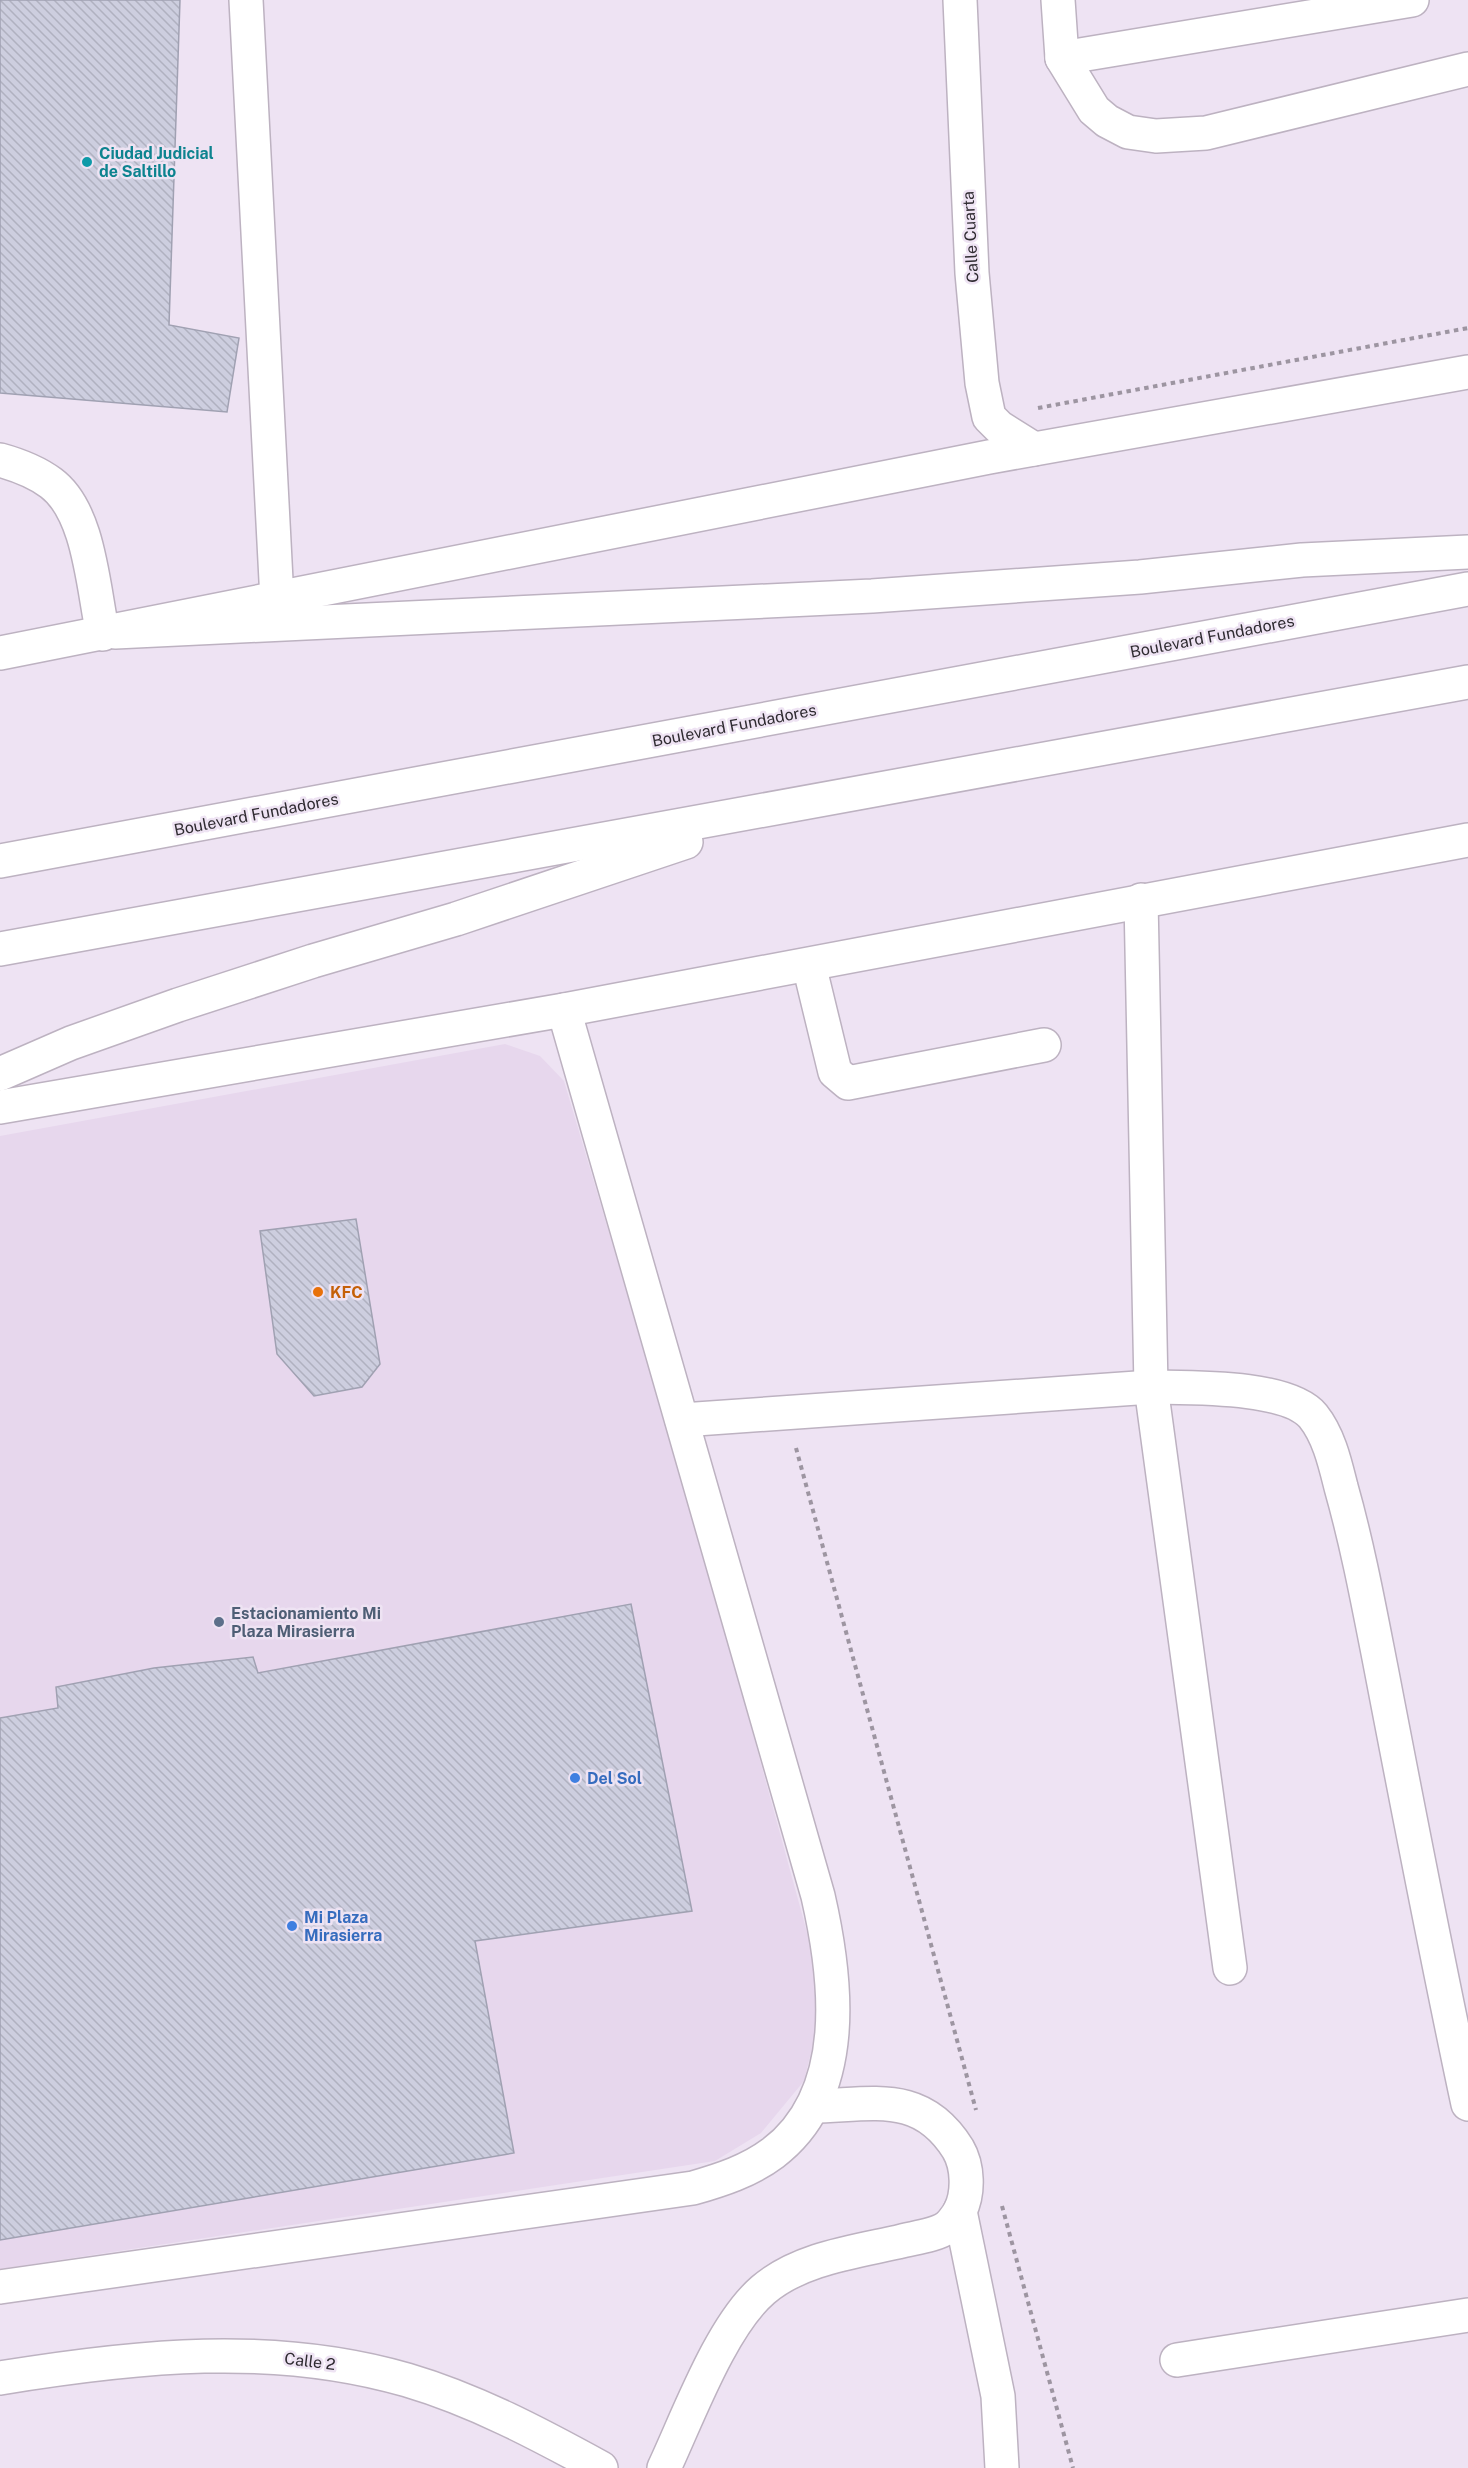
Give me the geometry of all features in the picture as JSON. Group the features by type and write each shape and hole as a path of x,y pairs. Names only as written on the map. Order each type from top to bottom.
{"main road":[{"path":"246,0 277,600"},
{"name":"Calle Cuarta","path":"960,0 972,273 982,383 989,417 999,427 1034,449"},
{"path":"1058,0 1062,58 1094,110 1107,121 1128,132 1156,136 1206,133 1468,69"},
{"path":"1062,58 1412,0"},
{"path":"0,653 1034,449 1468,372"},
{"path":"0,460 28,469 52,484 71,509 81,526 109,633"},
{"path":"109,633 872,596 1140,577 1302,560 1468,552"},
{"name":"Boulevard Fundadores","path":"0,861 1468,589"},
{"path":"0,949 1468,682"},
{"path":"0,1074 71,1043 178,1005 313,961 456,919 796,805"},
{"path":"0,1107 564,1010 1468,840"},
{"path":"1141,900 1151,1387 1230,1968"},
{"path":"809,965 835,1072 848,1083 1044,1045"},
{"path":"0,2287 693,2188 724,2179 774,2153 813,2106 827,2065 832,2027 831,1968 826,1931 818,1896 564,1010"},
{"path":"682,1420 1151,1387 1220,1389 1263,1394 1286,1400 1312,1414 1327,1441 1356,1539 1437,1962 1468,2104"},
{"path":"813,2106 894,2105 916,2109 946,2130 960,2153 966,2169 960,2211 998,2396 1002,2468"},
{"path":"664,2468 721,2349 743,2314 763,2290 796,2270 826,2259 947,2228 960,2211"},
{"path":"1177,2360 1468,2315"},
{"name":"Calle 2","path":"0,2378 126,2361 211,2354 339,2364 407,2380 475,2405 602,2468"}],"path":[{"path":"786,1413 976,2112"},
{"path":"1001,2204 1073,2468"}],"shaded area":[{"name":"Mi Plaza Mirasierra","path":"505,1044 540,1056 564,1081 695,1522 817,1969 817,2028 804,2081 761,2133 715,2161 0,2269 0,1136"}],"building":[{"name":"Ciudad Judicial de Saltillo","path":"0,0 180,0 169,325 239,338 227,412 0,393"},
{"name":"KFC","path":"356,1219 380,1364 362,1387 314,1396 277,1354 260,1231"},
{"name":"Mi Plaza Mirasierra","path":"631,1604 692,1911 475,1941 514,2153 0,2240 0,1718 58,1708 56,1687 154,1668 253,1657 258,1673"}],"place":[{"name":"Ciudad Judicial de Saltillo","path":"87,162"},
{"name":"KFC","path":"318,1292"},
{"name":"Estacionamiento Mi Plaza Mirasierra","path":"219,1622"},
{"name":"Del Sol","path":"575,1778"},
{"name":"Mi Plaza Mirasierra","path":"292,1926"}]}
